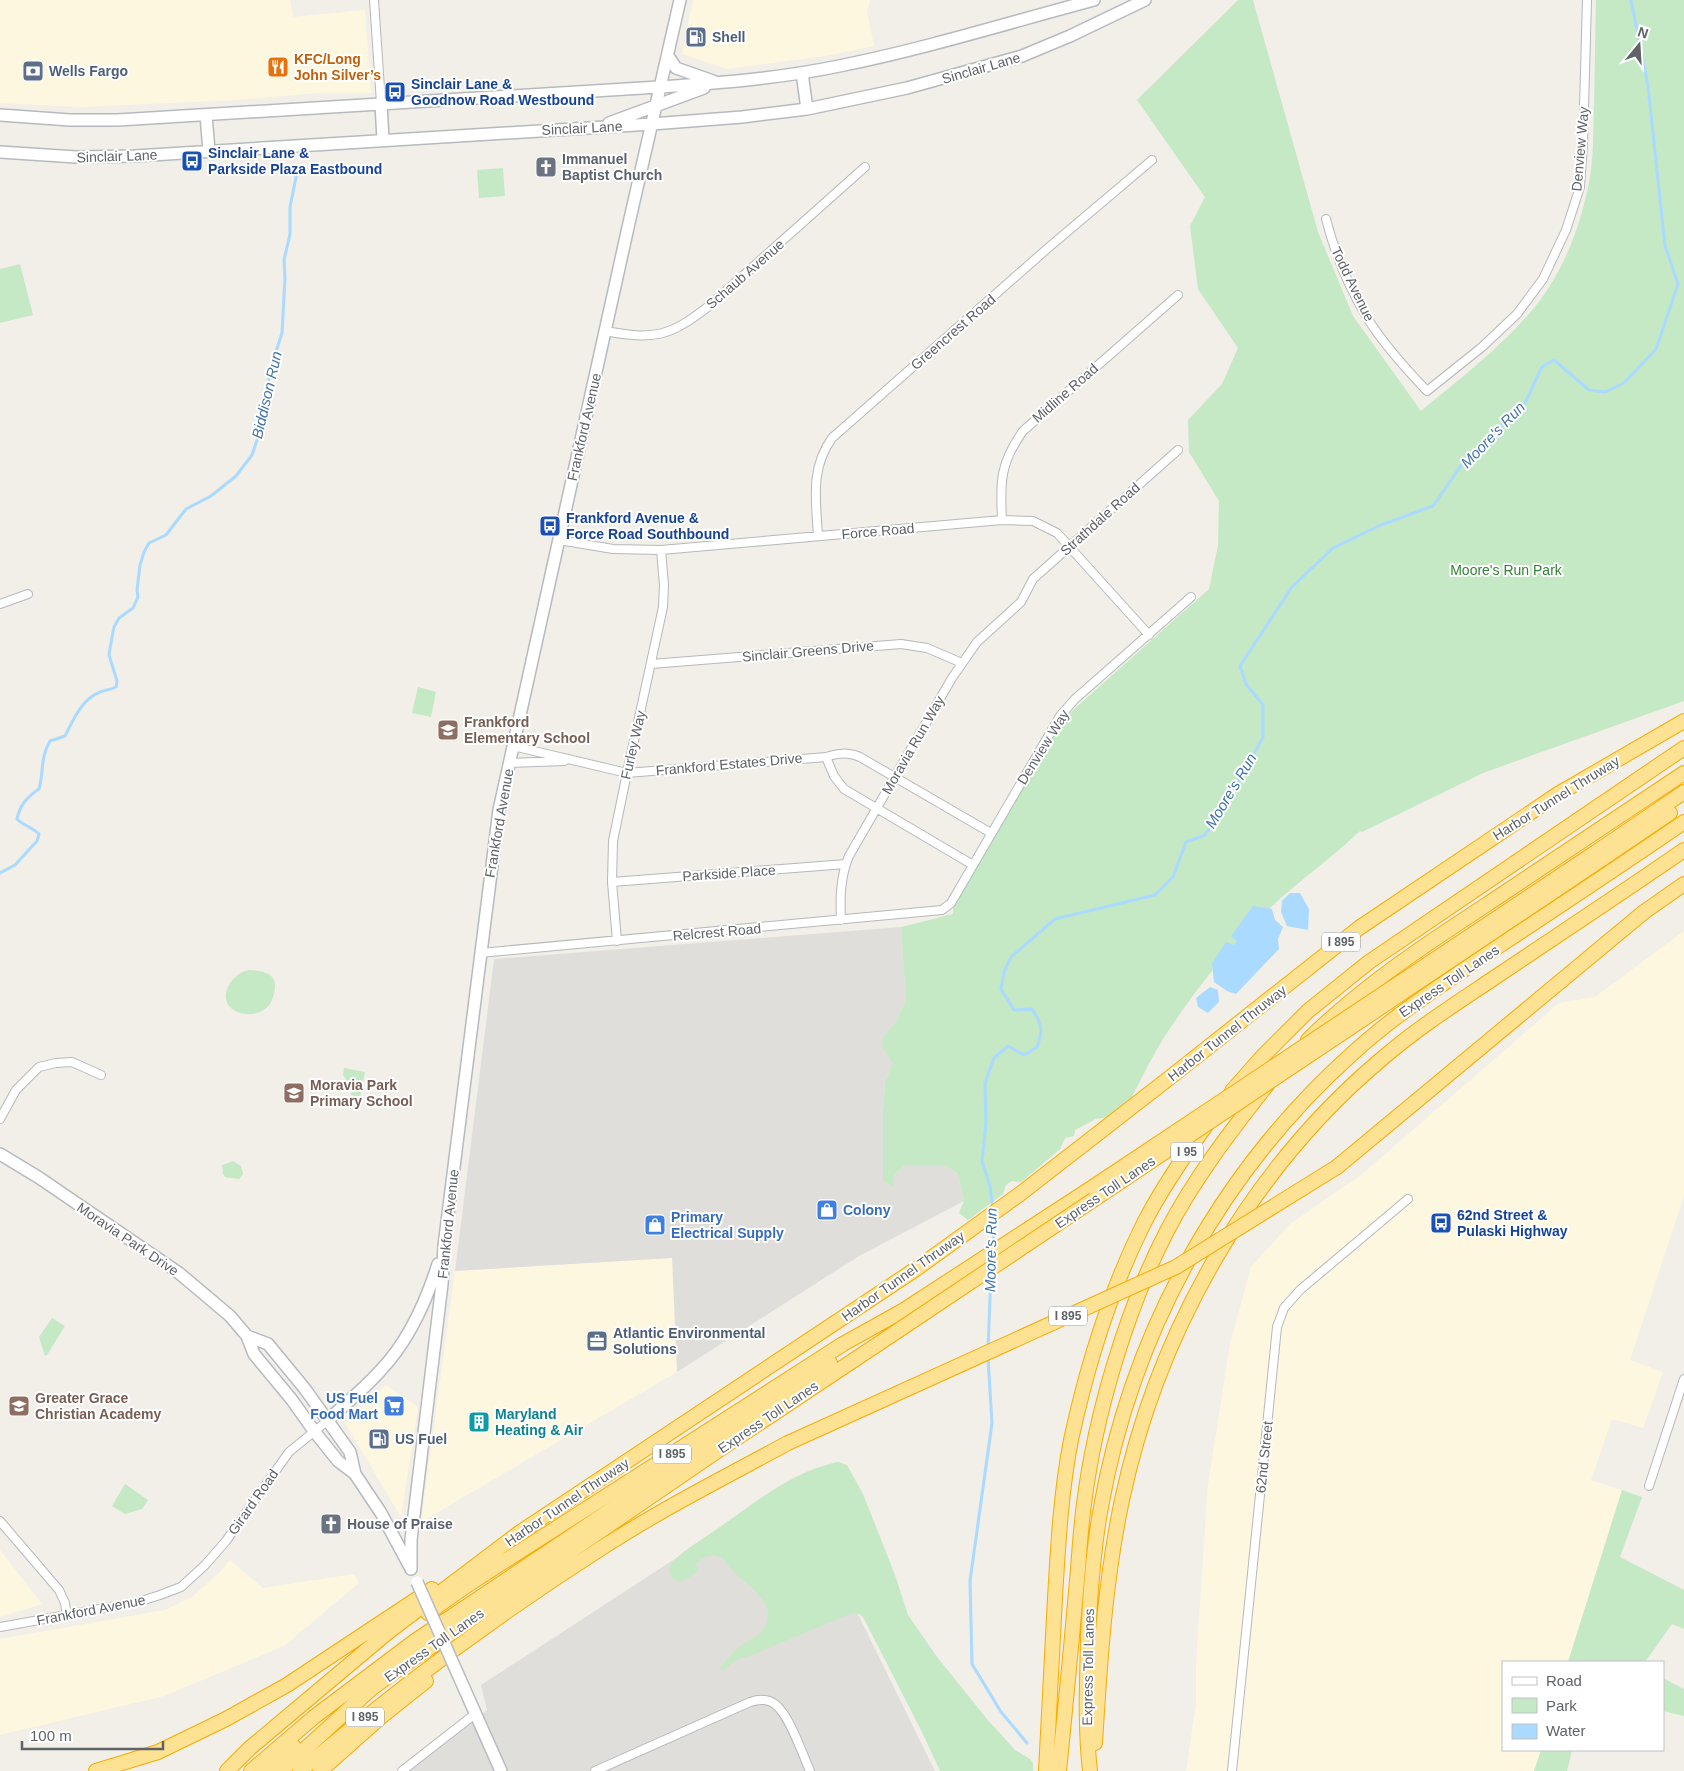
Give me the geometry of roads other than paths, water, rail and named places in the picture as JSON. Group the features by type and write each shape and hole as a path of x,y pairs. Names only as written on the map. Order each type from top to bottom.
{"highway":[{"name":"Harbor Tunnel Thruway","path":"227,1771 250,1748 388,1633 519,1533 909,1274 962,1236 1020,1194 1176,1073 1359,928 1558,794 1684,721"},
{"name":"I 95","path":"1046,1771 1057,1560 1071,1442 1085,1379 1102,1325 1123,1270 1144,1223 1173,1173 1215,1112 1262,1057 1308,1011 1369,962 1684,748"},
{"name":"Express Toll Lanes","path":"1059,1771 1084,1504 1094,1446 1109,1385 1145,1277 1167,1231 1196,1180 1278,1070 1324,1024 1381,977 1437,937 1684,772"},
{"name":"Express Toll Lanes","path":"281,1771 372,1688 521,1584 1599,855 1684,792"},
{"name":"Express Toll Lanes","path":"317,1692 466,1586 843,1344 904,1310 1599,855 1684,804"},
{"name":"Express Toll Lanes","path":"1092,1771 1086,1705 1090,1610 1095,1543 1105,1484 1120,1423 1143,1356 1174,1286 1205,1230 1236,1184 1279,1129 1327,1077 1366,1041 1422,998 1684,822"},
{"path":"1092,1771 1106,1597 1125,1487 1152,1396 1171,1348 1223,1243 1274,1170 1308,1131 1350,1088 1382,1059 1450,1007 1684,850"},
{"name":"I 895","path":"300,1771 402,1688 513,1607 601,1548 677,1503 788,1443 1176,1267 1337,1167 1644,912 1684,884"},
{"path":"251,1771 314,1717 396,1654 840,1356 904,1310"},
{"path":"96,1771 158,1752 226,1719 280,1689 519,1533"},
{"path":"320,1771 382,1716 492,1629 513,1607"},
{"path":"266,1771 351,1701 372,1688"}],"street":[{"path":"374,0 383,140"},
{"name":"Frankford Avenue","path":"411,1569 411,1540 439,1306 444,1246 495,838 509,764 680,0"},
{"path":"0,115 70,120 118,120 718,83 802,73 873,59 1094,0"},
{"name":"Sinclair Lane","path":"0,152 103,157 652,124 742,117 807,109 907,88 1022,56 1070,36 1144,0"},
{"name":"Denview Way","path":"1427,391 1482,347 1517,314 1543,278 1566,230 1580,187 1587,0"},
{"path":"668,56 676,68 718,83"},
{"path":"802,73 807,109"},
{"path":"598,127 718,83"},
{"path":"206,115 209,151"},
{"name":"Greencrest Road","path":"818,536 815,484 822,455 832,438 1033,261 1152,160"},
{"name":"Schaub Avenue","path":"606,331 650,337 670,331 686,323 709,306 865,167"},
{"name":"Todd Avenue","path":"1326,219 1334,249 1368,320 1388,347 1427,391"},
{"name":"Midline Road","path":"1002,520 1001,491 1004,467 1010,451 1023,430 1178,295"},
{"name":"Strathdale Road","path":"1027,591 1033,579 1178,450"},
{"name":"Force Road","path":"559,540 613,549 661,550 1002,520 1033,521 1057,533 1149,634"},
{"name":"Furley Way","path":"617,941 612,882 615,826 664,601 661,550"},
{"name":"Moravia Run Way","path":"841,920 841,891 846,864 876,809 962,663 985,633 1021,602 1027,591"},
{"path":"0,604 28,594"},
{"name":"Denview Way","path":"951,903 1060,716 1075,699 1191,597"},
{"name":"Sinclair Greens Drive","path":"651,664 901,644 927,648 962,663"},
{"name":"Frankford Estates Drive","path":"513,746 627,773 826,757 840,753 849,753 860,756 991,833"},
{"path":"826,757 834,776 844,789 973,865"},
{"name":"Frankford Estates Drive","path":"509,764 573,761"},
{"name":"Parkside Place","path":"612,882 846,864"},
{"name":"Relcrest Road","path":"480,953 936,912 951,903"},
{"path":"0,1118 16,1090 39,1067 72,1062 101,1075"},
{"name":"Moravia Park Drive","path":"0,1154 38,1177 179,1273 230,1316 247,1336 254,1354 338,1461 355,1474 381,1513 411,1569 501,1771"},
{"name":"62nd Street","path":"1232,1771 1277,1327 1284,1308 1300,1290 1408,1199"},
{"path":"327,1421 380,1371 391,1358 409,1331 428,1295 444,1246"},
{"path":"409,1331 428,1313 439,1306"},
{"name":"Moravia Park Drive","path":"247,1336 268,1344 305,1389 350,1452 355,1474"},
{"path":"1649,1486 1684,1379"},
{"name":"Girard Road","path":"181,1586 205,1565 226,1541 289,1452 327,1421"},
{"path":"0,1521 59,1590 65,1603 67,1616"},
{"name":"Frankford Avenue","path":"0,1627 138,1602 181,1586"},
{"path":"595,1771 750,1702 766,1700 773,1702 779,1708 789,1724 810,1771"},
{"path":"402,1771 475,1714"}],"water":[{"path":"1290,893 1300,893 1309,909 1308,930 1287,926 1281,912 1282,901"},
{"path":"1253,906 1272,909 1275,920 1283,927 1278,939 1279,949 1236,994 1227,991 1214,982 1212,963 1226,942 1234,945 1237,941 1231,936"},
{"path":"1210,987 1218,990 1219,1002 1208,1013 1198,1007 1196,998"}],"waterway":[{"name":"Moore's Run","path":"993,1209 990,1186 982,1161 986,1123 985,1083 994,1058 1008,1046 1024,1055 1037,1047 1041,1032 1040,1023 1032,1009 1014,1010 1001,989 1004,972 1011,957 1055,919 1155,895 1173,877 1186,842 1205,835 1229,799 1263,737 1263,705 1246,684 1240,666 1292,587 1333,548 1381,525 1433,506 1465,460 1524,405 1542,367 1554,360 1589,390 1605,392 1624,383 1656,349 1678,284 1665,246 1648,86 1631,0"},
{"name":"Biddison Run","path":"0,873 15,865 37,841 39,834 17,819 25,802 39,789 43,759 50,741 65,736 83,705 94,695 116,687 117,681 109,655 114,627 119,618 133,608 138,597 140,565 149,543 166,535 186,509 211,496 236,476 252,455 261,428 271,367 282,333 284,260 290,234 290,207 297,172"},
{"name":"Moore's Run","path":"993,1247 994,1218"},
{"name":"Moore's Run","path":"988,1349 991,1273"},
{"name":"Moore's Run","path":"988,1358 992,1423 970,1581 972,1664 1001,1712 1027,1743"}],"place":[{"name":"Shell","path":"696,37"},
{"name":"KFC/Long John Silver’s","path":"278,67"},
{"name":"Wells Fargo","path":"33,71"},
{"name":"Sinclair Lane & Goodnow Road Westbound","path":"395,92"},
{"name":"Sinclair Lane & Parkside Plaza Eastbound","path":"192,161"},
{"name":"Immanuel Baptist Church","path":"546,167"},
{"name":"Frankford Avenue & Force Road Southbound","path":"550,526"},
{"name":"Frankford Elementary School","path":"448,730"},
{"name":"Moravia Park Primary School","path":"294,1093"},
{"name":"Colony","path":"827,1210"},
{"name":"62nd Street & Pulaski Highway","path":"1441,1223"},
{"name":"Primary Electrical Supply","path":"655,1225"},
{"name":"Atlantic Environmental Solutions","path":"597,1341"},
{"name":"Greater Grace Christian Academy","path":"19,1406"},
{"name":"US Fuel Food Mart","path":"394,1406"},
{"name":"Maryland Heating & Air","path":"479,1422"},
{"name":"US Fuel","path":"379,1439"},
{"name":"House of Praise","path":"331,1524"}],"park label":[{"name":"Moore's Run Park","path":"1506,570"}]}
